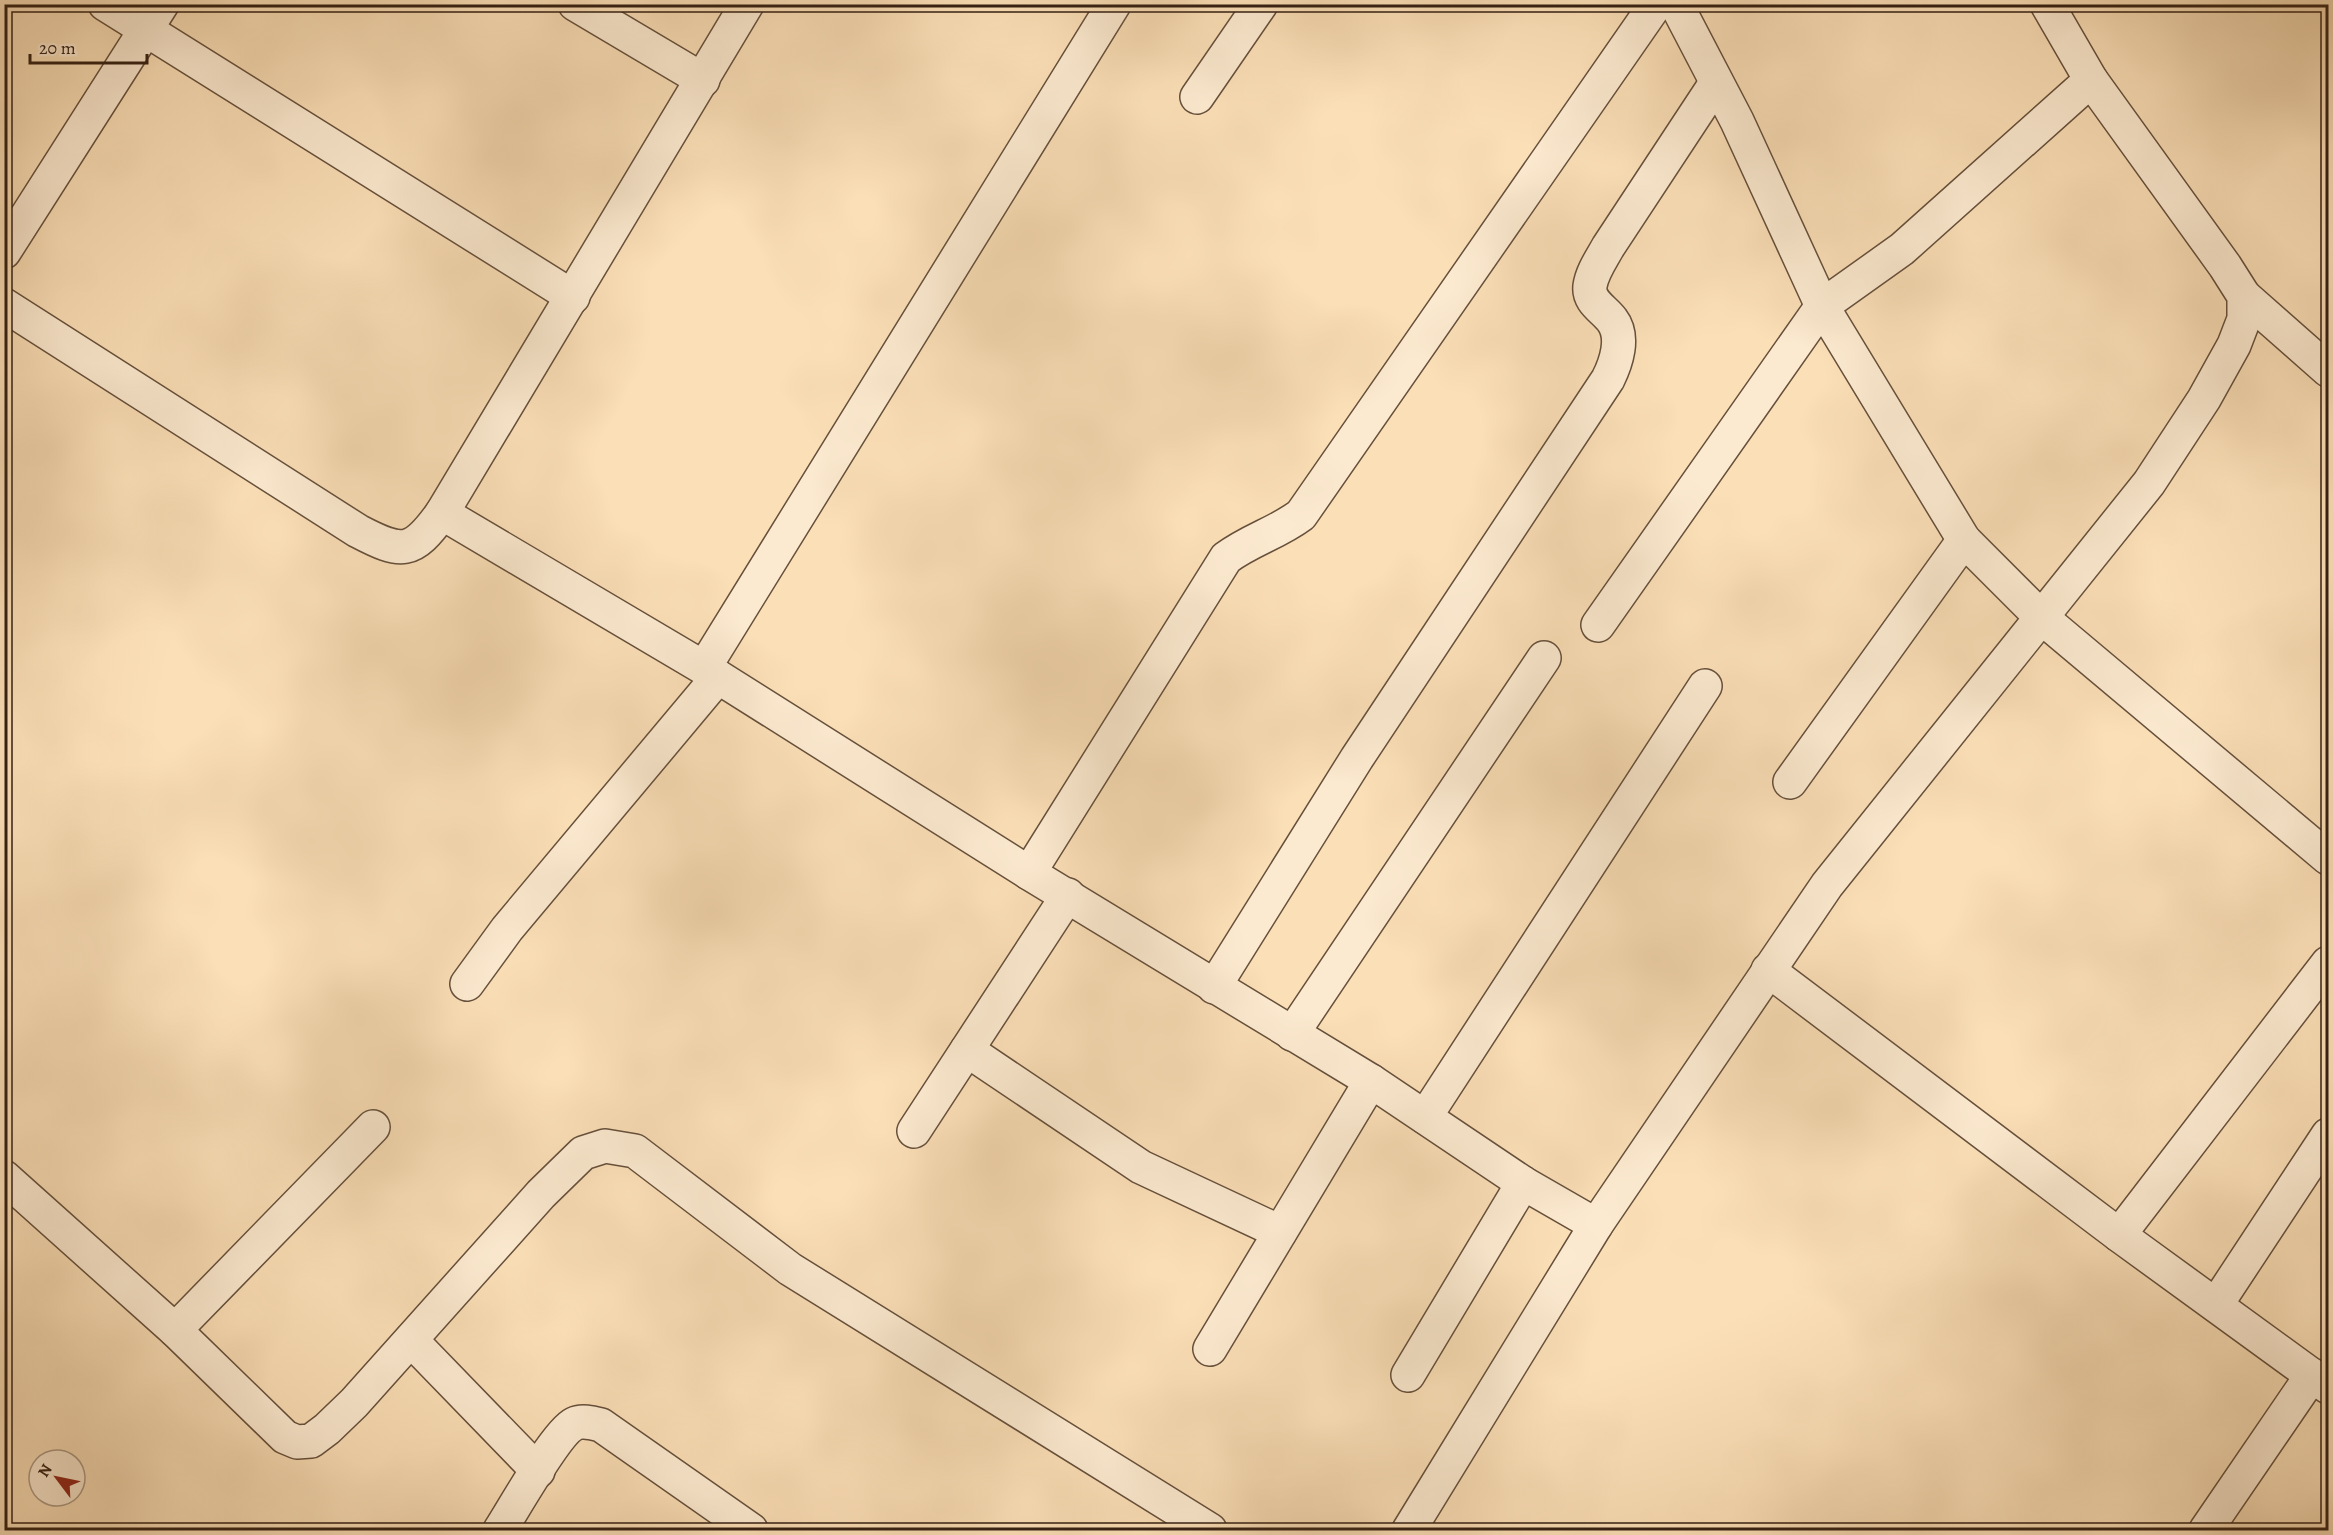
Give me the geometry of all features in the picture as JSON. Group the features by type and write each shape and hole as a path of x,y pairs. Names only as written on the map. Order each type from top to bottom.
{"street":[{"path":"105,4 154,17 573,297"},
{"path":"574,4 703,80"},
{"path":"4,305 358,531 385,545 401,549 415,543 429,531 442,513 747,4"},
{"path":"1197,97 1261,4"},
{"path":"1029,873 1226,558 1246,543 1280,530 1301,515 1656,4"},
{"path":"1676,4 1737,121 1822,306 1964,540 2041,617 2328,858"},
{"path":"2047,4 2091,80 2225,266 2244,296 2328,370"},
{"path":"467,984 507,929 711,672 1111,6"},
{"path":"4,252 154,17"},
{"path":"1598,625 1822,306 1902,249 2091,80"},
{"path":"1214,987 1363,748 1608,379 1616,364 1617,335 1614,321 1593,301 1590,287 1592,280 1608,247 1716,83"},
{"path":"1409,1530 1596,1225 1827,885 2149,483 2204,399 2234,345 2244,319 2244,296"},
{"path":"442,513 711,672 1029,873 1371,1081 1523,1183 1596,1225"},
{"path":"1790,782 1964,540"},
{"path":"1292,1034 1544,658"},
{"path":"1425,1117 1705,686"},
{"path":"914,1131 1068,895"},
{"path":"2119,1235 2328,963"},
{"path":"1768,970 2119,1235 2320,1381 2206,1530"},
{"path":"967,1050 1141,1167 1280,1232"},
{"path":"1210,1349 1371,1081"},
{"path":"175,1330 373,1127"},
{"path":"2216,1305 2328,1136"},
{"path":"4,1177 175,1330 285,1437 297,1442 311,1441 327,1429 411,1340 541,1194 583,1153 605,1146 635,1152 790,1269 1210,1530"},
{"path":"1408,1375 1523,1183"},
{"path":"411,1340 538,1471"},
{"path":"500,1530 557,1442 573,1425 587,1422 601,1425 751,1530"}]}
